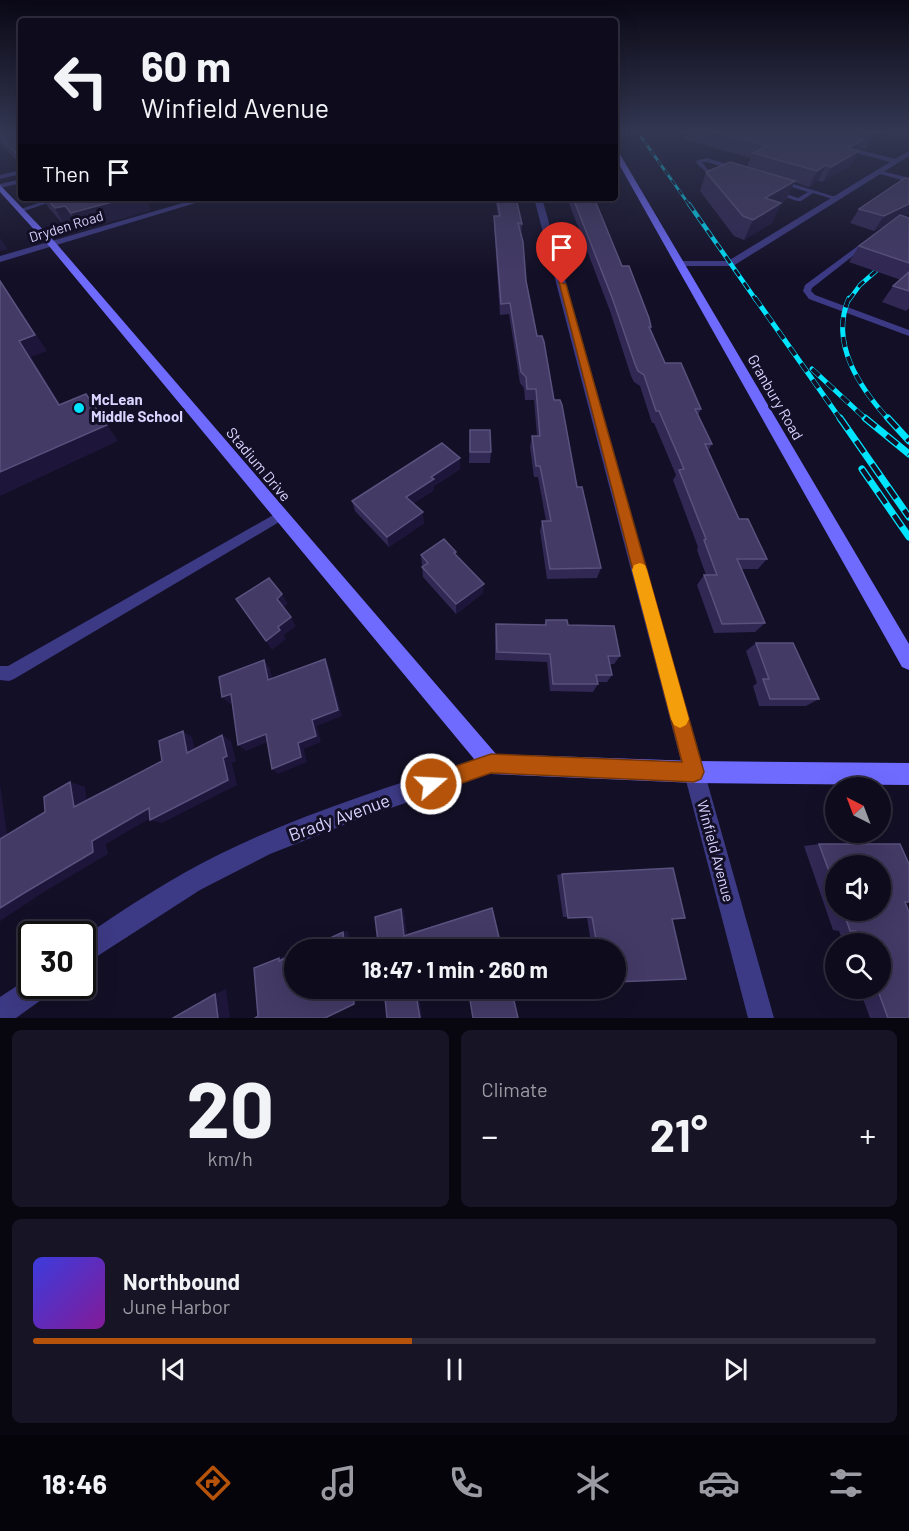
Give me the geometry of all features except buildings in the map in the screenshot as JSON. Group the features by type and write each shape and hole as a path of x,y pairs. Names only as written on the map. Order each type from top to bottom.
{"street":[{"name":"Granbury Road","path":"631,179 909,661"},
{"path":"681,264 730,264 867,179"},
{"name":"Stadium Drive","path":"0,187 52,244 491,764"},
{"name":"Dryden Road","path":"0,260 198,201"},
{"name":"Winfield Avenue","path":"539,201 762,1018"},
{"name":"Brady Avenue","path":"96,944 138,914 229,862 300,830 491,764 694,772 909,774"},
{"path":"0,1013 20,999"}],"lane":[{"path":"770,179 836,198"},
{"path":"0,187 18,182"},
{"path":"767,190 799,200 813,191"},
{"path":"21,210 45,203 43,201"},
{"path":"879,233 808,287 807,291 812,297 909,333"},
{"path":"0,673 9,674 282,515"}],"railway":[{"path":"671,179 690,206"},
{"path":"689,204 756,300"},
{"path":"849,300 860,285 876,271"},
{"path":"755,298 841,420"},
{"path":"849,298 844,315 845,348 858,379 889,420"},
{"path":"812,369 867,420"},
{"path":"840,418 909,517"},
{"path":"865,418 909,454"},
{"path":"888,418 909,441"},
{"path":"862,469 909,537"}],"slow traffic":[{"path":"640,570 680,719"}],"place":[{"name":"McLean Middle School","path":"79,408"}],"route":[{"path":"431,784 491,764 694,772 562,284"}]}
